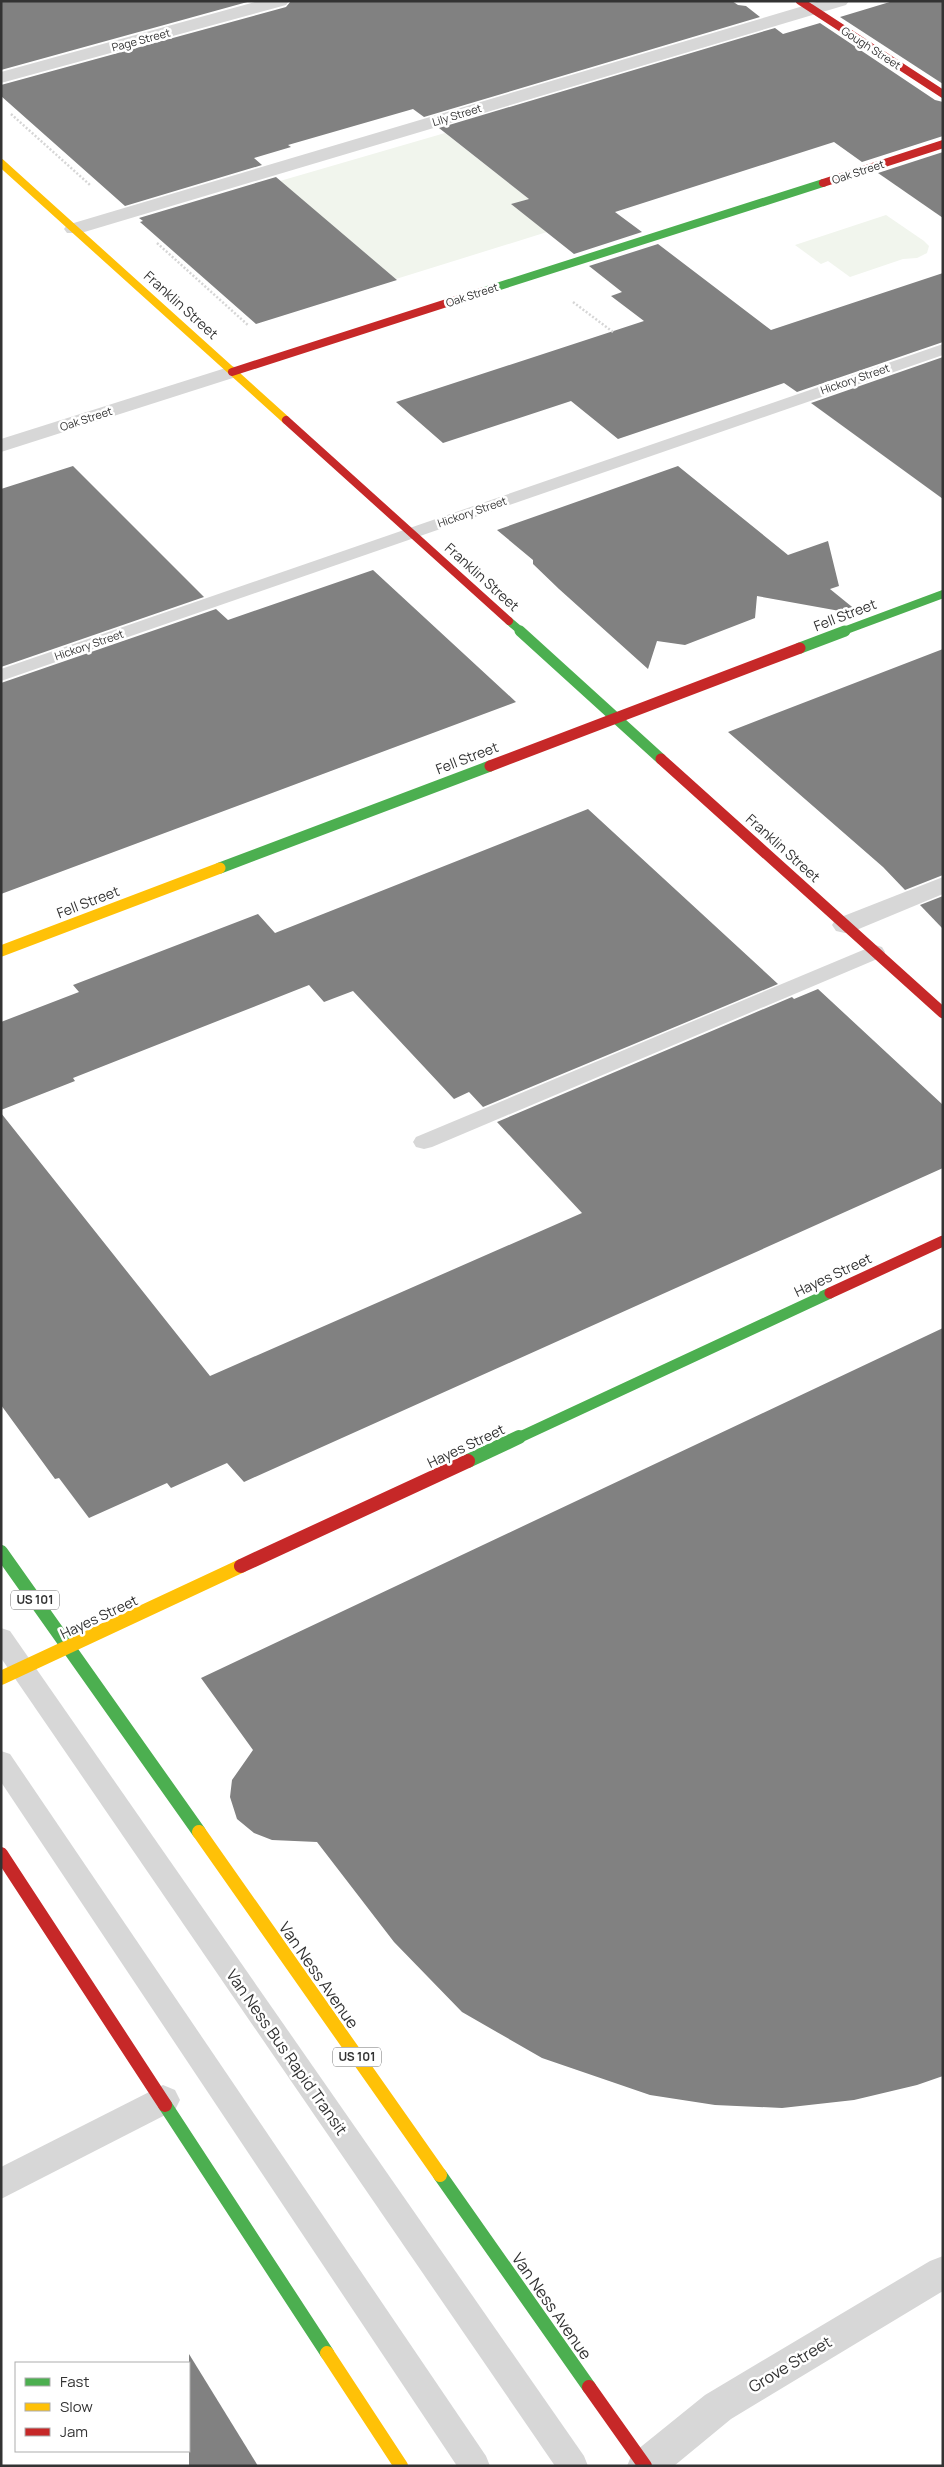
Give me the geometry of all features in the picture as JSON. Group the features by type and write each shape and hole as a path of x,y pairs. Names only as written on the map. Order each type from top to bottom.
{"main road":[{"name":"Gough Street","path":"806,5 943,94"},
{"name":"Oak Street","path":"232,372 943,144"},
{"name":"Franklin Street","path":"1,163 943,1013"},
{"name":"Fell Street","path":"1,951 943,594"},
{"name":"Hayes Street","path":"12,1674 943,1240"},
{"name":"Van Ness Avenue","path":"1,1552 645,2466"},
{"path":"1,1854 401,2466"}],"street":[{"name":"Page Street","path":"1,78 280,1"},
{"name":"Lily Street","path":"74,229 806,5 840,1"},
{"name":"Oak Street","path":"1,446 232,372"},
{"path":"846,925 943,885"},
{"path":"1,2184 163,2100"},
{"name":"Grove Street","path":"645,2466 718,2407 943,2272"}],"lane":[{"name":"Hickory Street","path":"1,675 943,349"},
{"path":"424,1142 875,952"},
{"name":"Van Ness Bus Rapid Transit","path":"1,1638 12,1674 573,2466"},
{"path":"1,1761 475,2466"}],"path":[{"path":"567,297 613,332"}],"shaded area":[{"path":"445,133 529,199 512,204 547,232 396,279 280,181"},
{"path":"886,215 924,241 929,246 927,253 917,258 903,259 850,277 828,261 821,264 795,245"}],"building":[{"path":"1,1 251,1 1,70"},
{"path":"291,1 732,1 738,5 746,6 760,17 424,117 413,109 288,145 291,147 254,158 262,165 125,206 1,96 1,85 286,7"},
{"path":"893,1 943,2 943,84 840,17"},
{"path":"820,23 935,100 943,102 943,136 862,162 834,142 615,212 642,232 574,254 511,204 529,199 439,128 775,28 783,34"},
{"path":"943,152 943,218 878,173"},
{"path":"276,177 397,280 256,324 140,222 143,221 139,218"},
{"path":"658,244 771,330 943,273 943,342 797,392 784,383 618,439 571,401 443,443 396,402 644,321 611,296 622,292 589,266"},
{"path":"943,357 943,499 811,403"},
{"path":"73,466 204,597 1,667 1,489"},
{"path":"678,466 788,555 828,541 839,586 830,589 862,615 757,596 755,618 685,645 657,641 648,669 559,589 533,564 533,560 497,530"},
{"path":"373,570 516,702 1,894 1,683 216,609 228,620"},
{"path":"943,649 943,875 905,890 883,867 728,732"},
{"path":"588,809 778,984 483,1107 469,1092 454,1099 353,991 324,1002 309,985 73,1078 75,1081 1,1110 1,1022 79,992 73,985 258,914 275,933"},
{"path":"943,896 943,929 920,905"},
{"path":"818,989 943,1105 943,1168 244,1482 227,1463 171,1488 167,1483 89,1518 59,1478 55,1479 1,1405 1,1113 210,1376 582,1213 497,1122 792,997 794,999"},
{"path":"943,1328 943,2076 917,2085 854,2100 782,2108 715,2105 650,2095 542,2058 462,2012 394,1942 317,1842 272,1840 254,1833 237,1819 230,1797 232,1780 253,1750 201,1678"},
{"path":"189,2354 258,2466 189,2466"}],"traffic: fast":[{"path":"484,291 823,183"},
{"path":"800,648 943,594"},
{"path":"509,621 661,759"},
{"path":"220,868 490,766"},
{"path":"468,1461 830,1293"},
{"path":"1,1552 199,1832"},
{"path":"165,2105 327,2353"},
{"path":"440,2175 589,2387"}],"traffic: slow":[{"path":"1,163 286,420"},
{"path":"1,951 220,868"},
{"path":"1,1678 241,1566"},
{"path":"199,1832 440,2175"},
{"path":"327,2353 401,2466"}],"traffic: jam":[{"path":"800,1 943,94"},
{"path":"823,183 943,144"},
{"path":"232,372 484,291"},
{"path":"286,420 509,621"},
{"path":"490,766 800,648"},
{"path":"661,759 943,1013"},
{"path":"830,1293 943,1241"},
{"path":"241,1566 468,1461"},
{"path":"1,1854 165,2105"},
{"path":"589,2387 645,2466"}]}
